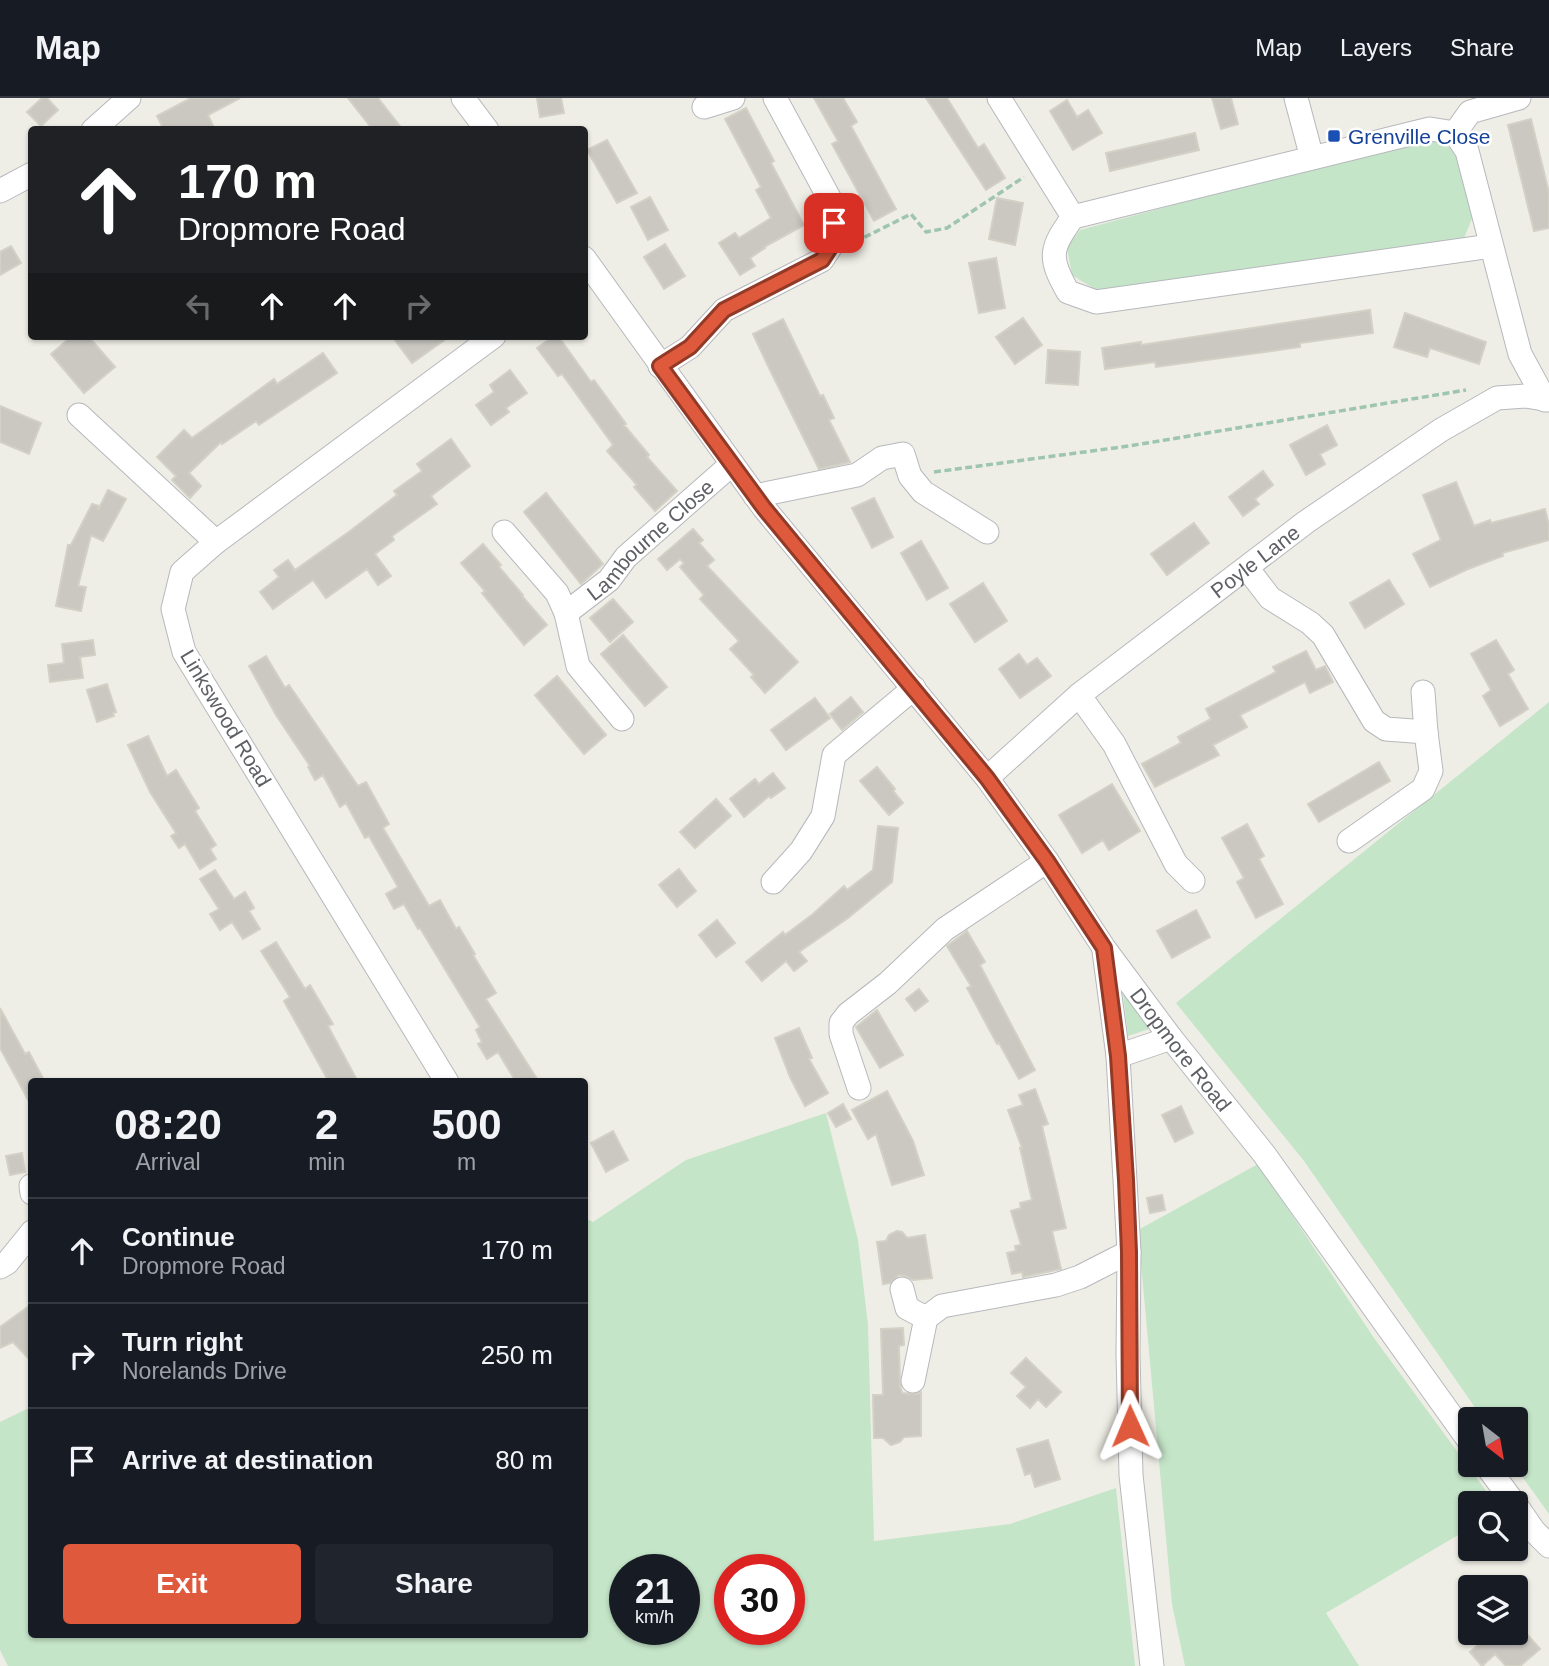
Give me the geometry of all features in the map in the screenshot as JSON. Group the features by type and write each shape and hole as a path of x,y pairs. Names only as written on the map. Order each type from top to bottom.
{"street":[{"path":"704,107 733,98"},
{"path":"660,366 690,347 724,310 822,260 835,240 834,205 775,98"},
{"path":"999,98 1073,217"},
{"path":"1296,98 1312,158"},
{"path":"1455,133 1470,112 1519,98"},
{"path":"472,101 485,126"},
{"path":"96,126 116,102"},
{"path":"1491,246 1096,302 1068,292 1055,268 1056,241 1073,217 1430,129 1455,133 1467,150 1520,354 1547,400"},
{"path":"2,196 28,177"},
{"name":"Dropmore Road","path":"588,267 755,496 987,778 1047,861 1104,948 1171,1038 1264,1154 1458,1425"},
{"name":"Linkswood Road","path":"445,1078 184,652 173,609 183,572 216,542 489,340"},
{"path":"1510,396 1520,354"},
{"name":"Poyle Lane","path":"987,778 1079,695 1306,522 1441,430 1497,398 1510,396 1547,400"},
{"path":"79,415 216,542"},
{"path":"755,496 856,475 882,458 903,454 910,476 923,492 987,532"},
{"name":"Lambourne Close","path":"566,612 609,580 626,557 732,464"},
{"name":"Lambourne Close","path":"504,532 557,593 566,612 578,666 622,719"},
{"path":"1247,568 1270,598 1310,622 1323,635 1374,721 1386,729 1426,732"},
{"path":"773,882 801,851 823,816 834,755 914,688"},
{"path":"1349,841 1423,789 1431,771 1423,692"},
{"path":"1079,695 1114,744 1176,864 1193,881"},
{"path":"859,1088 841,1034 841,1023 848,1014 888,983 944,929 1047,861"},
{"path":"1104,948 1118,1056 1129,1252 1131,1475 1152,1666"},
{"path":"1118,1056 1171,1038"},
{"path":"0,1267 7,1263 28,1238"},
{"path":"914,1381 926,1318 942,1306 1056,1285 1129,1252"},
{"path":"902,1289 906,1308 926,1318"},
{"path":"1528,1522 1549,1546"}],"path":[{"path":"835,240 847,246 911,214 926,232 947,228 1040,166"},
{"path":"910,476 1129,446 1477,388"}],"green space":[{"path":"1429,137 1455,150 1474,214 1462,243 1096,290 1072,275 1067,248 1080,230"},
{"path":"1549,702 1549,1514 1523,1477 1528,1477 1528,1407 1475,1407 1304,1161 1176,1003"},
{"path":"1123,993 1149,1029 1128,1036"},
{"path":"826,1113 858,1240 868,1325 874,1541 1010,1524 1116,1488 1135,1666 8,1666 0,1650 0,1422 28,1408 28,1638 588,1638 588,1220 593,1222 686,1160"},
{"path":"1258,1164 1374,1338 1458,1453 1458,1477 1476,1477 1486,1491 1458,1491 1458,1535 1326,1613 1359,1666 1185,1666 1172,1604 1138,1230"}],"building":[{"path":"42,98 47,98 58,110 41,126 27,112"},
{"path":"191,98 240,98 208,115 213,126 162,126 157,116"},
{"path":"348,98 378,98 400,126 370,126"},
{"path":"537,98 561,98 564,113 540,117"},
{"path":"814,98 843,98 857,122 851,126 896,209 874,221 832,144 838,141"},
{"path":"926,98 947,98 978,148 984,144 1005,178 986,190"},
{"path":"1212,98 1231,98 1238,124 1221,129"},
{"path":"1067,100 1077,117 1088,110 1102,133 1073,150 1050,111"},
{"path":"746,108 804,225 764,247 750,258 755,266 740,275 719,243 735,233 739,238 771,218 756,190 761,187 725,119"},
{"path":"1531,119 1549,193 1549,228 1534,231 1508,125"},
{"path":"1195,133 1199,150 1110,171 1106,153"},
{"path":"607,140 637,193 617,203 588,150"},
{"path":"650,197 668,230 648,240 631,207"},
{"path":"997,198 1023,203 1015,245 989,239"},
{"path":"665,244 685,276 664,289 644,257"},
{"path":"11,246 21,263 0,275 0,252"},
{"path":"996,258 1005,308 979,313 969,263"},
{"path":"1370,310 1373,333 1300,343 1300,347 1156,367 1155,362 1105,369 1102,348 1141,342 1141,345"},
{"path":"1405,313 1486,342 1479,364 1430,348 1427,357 1394,347"},
{"path":"1023,318 1042,345 1015,364 996,337"},
{"path":"783,319 820,396 823,395 834,418 829,420 850,462 819,469 753,334"},
{"path":"67,340 91,340 115,367 84,393 51,354"},
{"path":"395,340 444,340 412,363"},
{"path":"548,340 561,340 591,382 594,380 626,424 624,425 649,455 647,457 677,491 655,511 634,487 637,485 607,451 613,445 562,374 558,376 537,348"},
{"path":"1048,350 1080,352 1078,385 1046,383"},
{"path":"323,353 337,373 259,425 256,421 222,444 221,442 189,473 201,486 190,498 172,480 176,476 157,457 184,430 192,438 274,379 277,384"},
{"path":"510,370 527,393 506,408 509,412 491,425 476,405 494,392 490,385"},
{"path":"0,406 41,423 29,454 0,442"},
{"path":"1327,425 1337,445 1320,454 1325,464 1306,475 1290,445"},
{"path":"451,439 470,466 431,496 437,504 392,536 394,540 375,554 391,576 378,585 367,569 326,598 313,580 273,609 260,592 279,577 274,570 288,560 295,570 350,531 397,495 394,491 422,471 417,464"},
{"path":"1263,471 1273,485 1255,499 1259,504 1243,516 1229,497"},
{"path":"1456,482 1474,526 1490,520 1491,523 1545,509 1549,540 1502,553 1503,556 1430,587 1413,554 1441,540 1423,495"},
{"path":"108,490 126,499 103,541 91,535 78,586 86,587 81,611 56,606 68,545 71,545 92,504 99,506 98,510"},
{"path":"546,493 603,564 581,584 524,512"},
{"path":"874,498 893,537 872,548 852,508"},
{"path":"1194,523 1209,543 1167,575 1151,554"},
{"path":"693,529 703,540 699,543 714,560 707,566 798,662 765,693 751,677 754,675 730,649 739,641 700,599 704,595 680,567 684,563 680,559 667,570 658,559"},
{"path":"921,541 948,588 927,600 901,553"},
{"path":"483,544 547,625 524,645 461,563"},
{"path":"1389,580 1404,604 1365,628 1350,603"},
{"path":"983,583 1007,621 975,642 950,604"},
{"path":"613,599 633,622 610,642 590,618"},
{"path":"623,635 667,687 645,706 601,654"},
{"path":"93,640 95,655 80,657 83,678 50,682 48,665 64,663 62,644"},
{"path":"1496,640 1514,670 1508,674 1528,709 1500,726 1483,696 1491,690 1471,654"},
{"path":"1306,651 1316,670 1325,666 1333,682 1310,693 1305,682 1240,715 1247,727 1213,745 1219,755 1155,787 1142,764 1181,743 1178,737 1211,719 1206,709 1276,672 1273,667"},
{"path":"1019,654 1027,665 1037,658 1051,676 1020,698 999,669"},
{"path":"266,656 285,688 289,685 358,786 366,782 389,824 383,828 429,906 440,900 456,929 459,927 475,954 473,955 496,993 486,999 536,1078 514,1078 498,1052 487,1059 478,1044 482,1042 476,1030 480,1027 420,928 418,929 404,904 394,909 386,894 398,887 369,836 365,838 346,803 340,807 323,775 315,780 308,767 310,766 276,715 249,666"},
{"path":"557,676 606,735 584,754 535,695"},
{"path":"107,684 116,712 113,713 114,716 97,722 87,690"},
{"path":"851,697 863,712 842,730 830,714"},
{"path":"815,698 830,718 786,750 771,730"},
{"path":"148,736 167,776 176,770 199,808 195,811 216,845 210,849 216,859 200,869 185,844 179,848 171,836 176,833 150,792 128,745"},
{"path":"1379,762 1390,781 1319,822 1308,804"},
{"path":"877,767 903,803 889,815 860,781"},
{"path":"773,773 785,788 771,798 769,796 744,817 730,799 755,779 759,784"},
{"path":"1112,784 1140,831 1109,850 1103,840 1082,853 1059,815"},
{"path":"716,799 731,816 695,848 680,832"},
{"path":"1247,824 1264,856 1259,859 1283,904 1256,918 1237,882 1244,878 1222,838"},
{"path":"878,826 898,828 892,882 848,918 799,952 807,961 794,971 786,961 762,981 746,962 783,932 785,935 813,914 844,886 847,890 873,870"},
{"path":"679,869 696,891 677,907 659,885"},
{"path":"215,870 234,899 245,892 254,908 249,911 260,929 243,939 232,922 220,930 210,914 219,909 200,879"},
{"path":"1196,910 1210,937 1172,958 1157,931"},
{"path":"717,920 735,943 716,957 699,935"},
{"path":"967,931 985,962 980,965 1035,1070 1019,1079 999,1043 997,1044 967,988 971,986 947,946"},
{"path":"276,942 305,989 310,985 333,1024 328,1026 356,1078 327,1078 284,1001 290,997 261,951"},
{"path":"919,989 928,1001 915,1011 906,999"},
{"path":"0,1008 25,1054 29,1052 43,1078 28,1078 28,1100 0,1048"},
{"path":"877,1010 903,1055 880,1068 856,1027"},
{"path":"799,1028 812,1058 809,1059 828,1093 805,1106 775,1038"},
{"path":"1035,1089 1048,1124 1042,1126 1066,1228 1052,1231 1061,1269 1023,1277 1022,1272 1012,1274 1007,1253 1016,1251 1015,1246 1021,1245 1011,1211 1021,1208 1020,1203 1032,1200 1022,1148 1008,1110 1023,1105 1019,1095"},
{"path":"887,1091 913,1141 924,1175 892,1185 876,1134 868,1139 852,1110"},
{"path":"843,1104 851,1119 836,1127 828,1113"},
{"path":"1181,1106 1193,1133 1175,1142 1162,1115"},
{"path":"613,1131 628,1160 606,1172 591,1143"},
{"path":"22,1153 25,1172 10,1175 6,1156"},
{"path":"1162,1195 1165,1210 1150,1213 1147,1198"},
{"path":"897,1231 907,1238 925,1235 932,1278 913,1280 899,1275 890,1283 883,1284 877,1242 886,1241 889,1235"},
{"path":"28,1307 28,1358 13,1342 0,1348 0,1327"},
{"path":"903,1328 904,1345 899,1346 900,1385 902,1393 921,1392 921,1436 904,1437 900,1442 891,1445 883,1438 874,1438 873,1395 883,1395 881,1329"},
{"path":"1026,1358 1061,1392 1046,1407 1038,1399 1030,1408 1017,1396 1026,1387 1011,1373"},
{"path":"1048,1440 1060,1479 1035,1487 1031,1473 1025,1475 1017,1449"},
{"path":"1528,1635 1540,1649 1520,1666 1506,1666 1495,1654 1482,1666 1470,1652 1478,1645 1528,1645"}],"place":[{"name":"Grenville Close","path":"1334,136"}],"route":[{"path":"834,223 835,240 822,260 724,310 690,347 660,366 764,508 987,778 1047,861 1104,948 1118,1056 1126,1180 1130,1426"}]}
